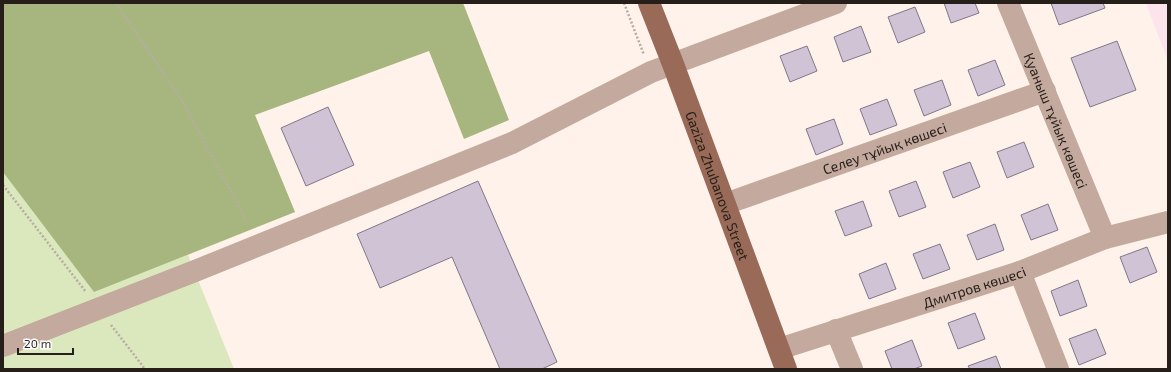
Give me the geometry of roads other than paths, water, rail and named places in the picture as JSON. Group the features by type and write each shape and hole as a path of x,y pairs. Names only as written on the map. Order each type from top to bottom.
{"main road":[{"name":"Gaziza Zhubanova Street","path":"649,3 786,369"}],"street":[{"path":"3,346 512,143 651,72 836,3"},
{"name":"Қуаныш тұйық көшесі","path":"1008,3 1105,238"},
{"name":"Селеу тұйық көшесі","path":"725,204 1045,92"},
{"name":"Дмитров көшесі","path":"779,349 1020,272 1105,238 1168,222"},
{"path":"1020,272 1058,369"},
{"path":"836,330 852,369"}]}
